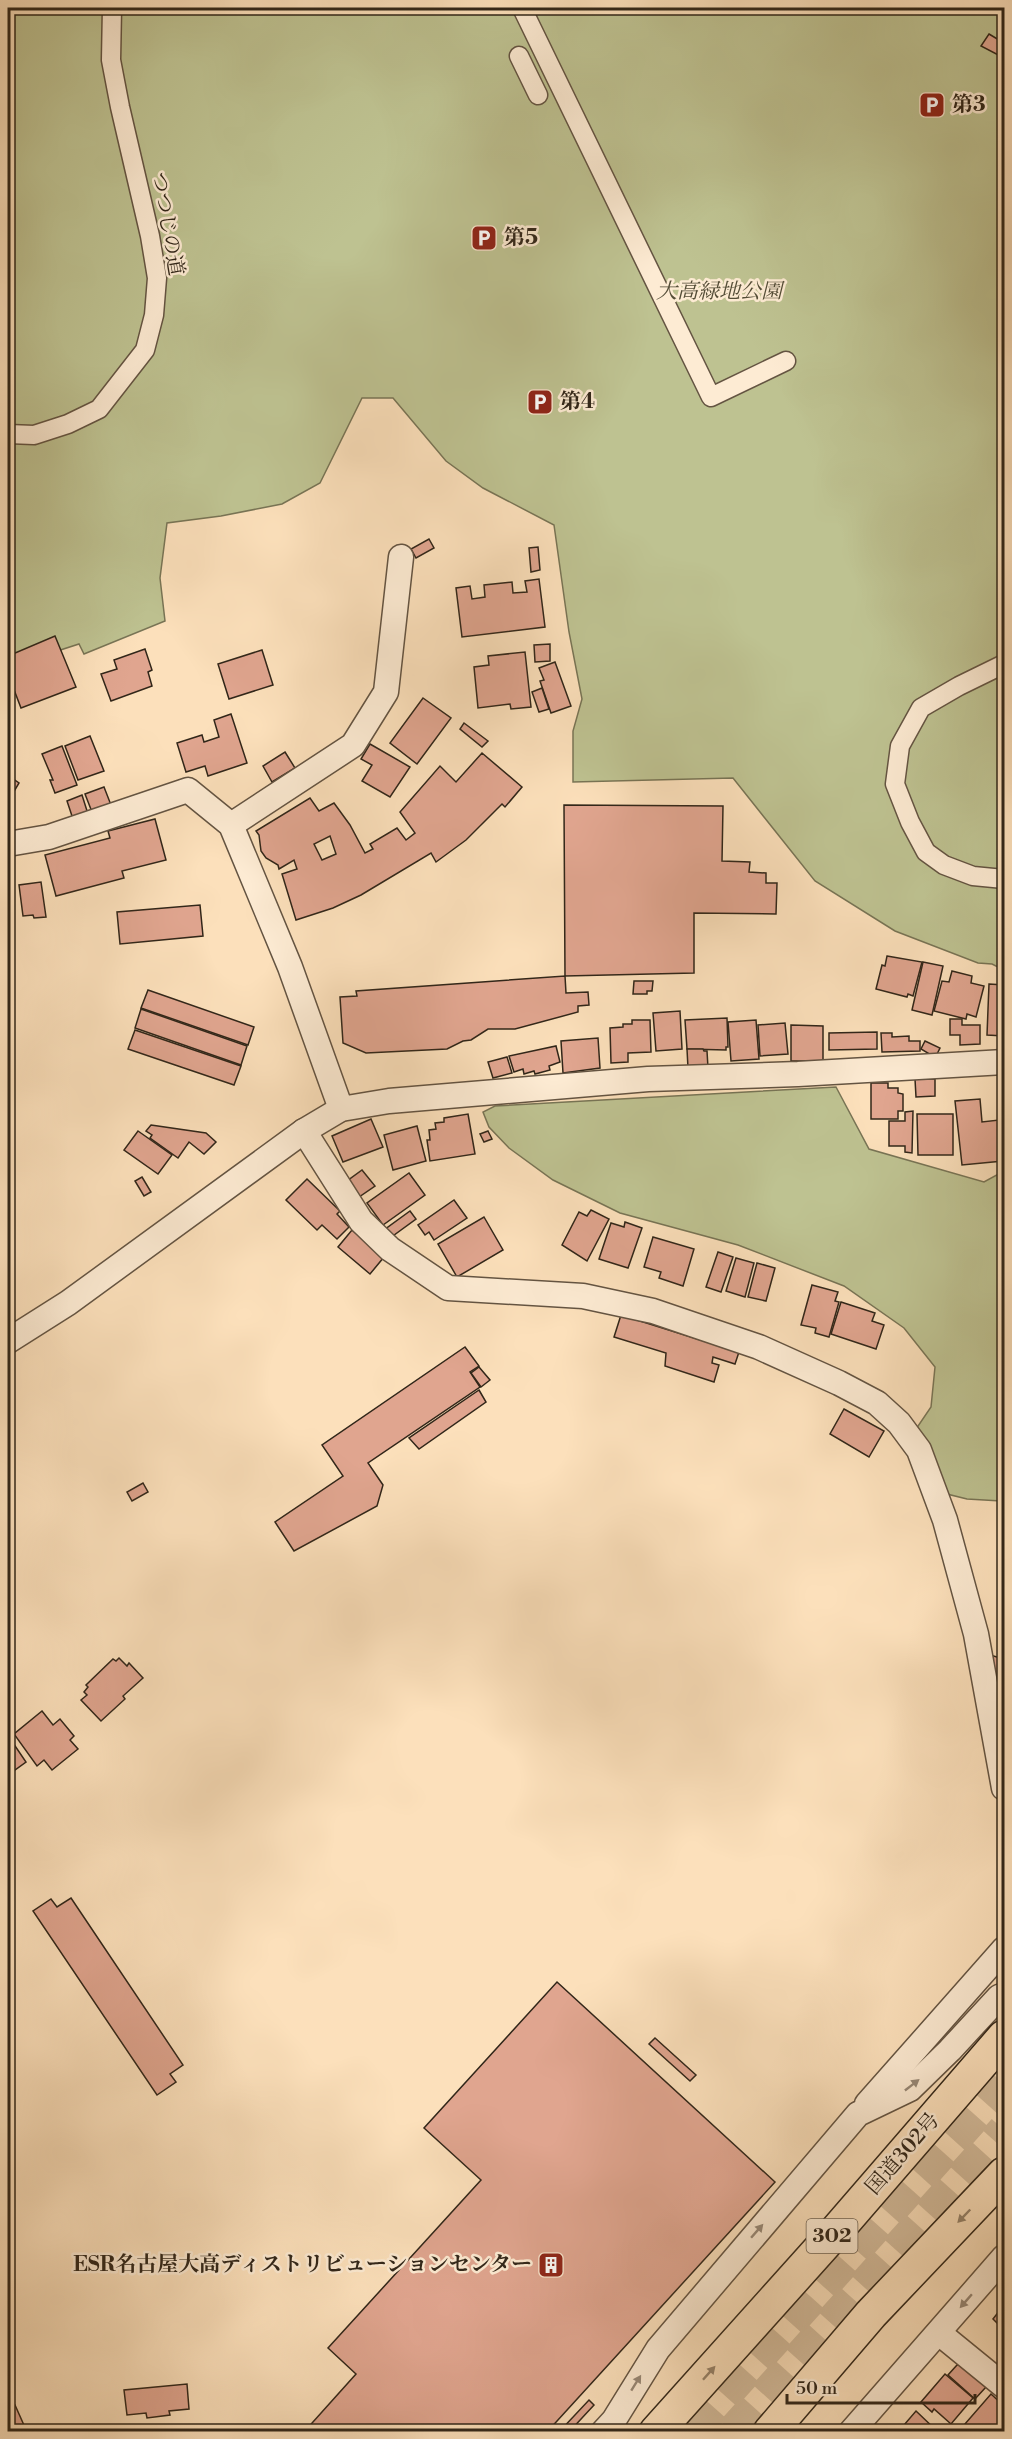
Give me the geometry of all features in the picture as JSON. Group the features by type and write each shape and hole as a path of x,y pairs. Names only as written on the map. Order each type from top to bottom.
{"highway":[{"name":"国道302号","path":"656,2432 830,2238 1005,2037"},
{"path":"770,2432 871,2314 1005,2174"}],"street":[{"name":"つつじの道","path":"8,434 34,435 68,424 99,410 145,350 154,315 157,278 152,247 111,60 112,8"},
{"path":"522,8 711,397 786,361"},
{"path":"519,56 538,95"},
{"path":"231,825 353,745 386,692 401,557"},
{"path":"1005,664 921,708 900,746 896,784 910,822 926,852 944,865 973,876 1005,879"},
{"path":"8,844 49,837 188,790 231,825 290,967 341,1108"},
{"path":"8,1341 68,1303 304,1131 341,1108 389,1101 648,1079 798,1074 1005,1062"},
{"path":"304,1131 361,1221 390,1249 448,1288 582,1296 653,1311 759,1347 838,1383 877,1404 899,1423 919,1450 945,1520 976,1634 1005,1788"},
{"path":"603,2432 614,2420 658,2349 858,2114 912,2055 1000,1951 1005,1949"},
{"path":"858,2114 910,2089 999,1997 1005,1995"},
{"path":"912,2055 927,2059 950,2050"},
{"path":"851,2432 1005,2256"},
{"path":"939,2332 1005,2386"}],"green space":[{"name":"大高緑地公園","path":"8,8 1004,8 1004,970 992,964 978,963 895,931 815,881 733,778 573,782 573,731 582,699 569,632 554,525 483,488 446,461 393,398 362,398 320,483 282,504 221,516 167,523 160,578 165,621 84,654 79,644 11,666 15,678 8,682"},
{"path":"836,1087 869,1149 984,1182 1004,1171 1004,1499 1001,1501 967,1499 947,1494 916,1429 931,1407 935,1367 904,1328 844,1286 738,1245 620,1213 553,1180 509,1148 489,1127 483,1112 495,1106"}],"building":[{"path":"989,34 1004,43 1004,58 981,46"},
{"path":"429,539 434,548 416,558 411,549"},
{"path":"538,547 540,570 531,572 529,548"},
{"path":"539,579 545,627 462,637 456,588 470,586 472,599 485,597 484,585 512,582 513,593 527,592 525,581"},
{"path":"55,636 76,687 21,708 8,674 8,656"},
{"path":"550,644 550,661 535,662 534,645"},
{"path":"145,649 152,670 148,672 152,686 111,701 101,674 117,669 114,660"},
{"path":"262,650 273,685 229,699 218,664"},
{"path":"525,652 531,707 511,709 510,704 478,708 474,667 489,665 488,656"},
{"path":"555,662 571,706 551,713 540,681 544,680 539,668"},
{"path":"542,688 549,709 539,712 532,692"},
{"path":"423,698 451,718 417,764 390,743"},
{"path":"231,714 247,763 208,776 205,766 186,772 177,743 202,735 204,742 219,737 214,720"},
{"path":"464,723 488,741 482,747 460,729"},
{"path":"90,736 104,771 78,780 65,746"},
{"path":"370,744 410,767 390,797 362,781 372,765 361,759"},
{"path":"62,746 77,785 55,793 50,780 53,780 42,754"},
{"path":"285,752 295,768 272,782 263,766"},
{"path":"482,753 522,787 505,807 502,804 466,840 436,862 431,853 361,895 333,908 296,920 282,874 297,869 294,860 279,869 278,865 266,858 261,851 259,835 256,831 310,798 319,811 334,803 350,825 365,853 373,849 370,844 397,828 406,840 415,833 400,812 440,766 456,782","holes":["330,836 336,854 322,860 314,844"]},
{"path":"9,776 19,783 12,795 8,792"},
{"path":"104,787 111,805 92,812 85,794"},
{"path":"82,795 88,814 73,819 67,801"},
{"path":"564,805 723,806 722,861 750,862 749,872 766,873 766,883 777,883 776,914 694,913 694,973 565,976"},
{"path":"155,819 166,860 122,871 124,878 56,896 45,855 110,838 108,831"},
{"path":"8,881 13,881 12,904 8,904"},
{"path":"41,882 46,917 23,916 19,885"},
{"path":"200,905 203,936 120,944 117,912"},
{"path":"887,956 922,962 913,996 908,994 907,997 876,989 882,965 885,966"},
{"path":"923,962 943,966 932,1015 912,1010"},
{"path":"952,971 972,976 971,983 984,986 976,1017 967,1014 966,1019 934,1011 942,981 949,982"},
{"path":"565,976 566,993 588,992 589,1005 578,1006 578,1012 515,1029 488,1029 471,1040 463,1041 447,1049 366,1053 343,1043 340,997 357,996 356,991"},
{"path":"634,981 653,981 652,991 647,991 647,994 633,994"},
{"path":"989,984 1004,985 1004,1036 987,1035"},
{"path":"148,990 254,1027 248,1045 141,1008"},
{"path":"141,1009 247,1046 241,1065 135,1028"},
{"path":"680,1011 682,1049 656,1051 653,1013"},
{"path":"727,1018 728,1047 726,1050 687,1049 685,1020"},
{"path":"950,1019 962,1019 962,1025 980,1025 980,1044 960,1045 960,1035 950,1035"},
{"path":"632,1020 650,1020 651,1052 628,1053 628,1062 611,1063 610,1028 632,1024"},
{"path":"756,1020 759,1059 731,1061 728,1022"},
{"path":"785,1023 788,1054 760,1056 758,1025"},
{"path":"791,1025 823,1026 823,1061 791,1061"},
{"path":"135,1030 241,1066 234,1085 128,1049"},
{"path":"877,1032 877,1049 829,1050 829,1033"},
{"path":"881,1033 892,1033 892,1037 909,1036 909,1041 920,1041 920,1051 882,1052"},
{"path":"598,1038 600,1068 563,1073 561,1041"},
{"path":"925,1041 940,1048 937,1054 931,1055 921,1049"},
{"path":"556,1046 560,1062 549,1066 550,1070 535,1074 534,1071 524,1074 523,1069 514,1072 509,1056"},
{"path":"687,1049 707,1051 708,1068 688,1068"},
{"path":"507,1057 512,1073 493,1078 488,1062"},
{"path":"915,1079 935,1079 935,1096 916,1097"},
{"path":"871,1083 888,1083 888,1088 898,1088 898,1093 903,1094 903,1111 898,1111 898,1119 871,1119"},
{"path":"980,1099 982,1122 999,1120 1003,1161 962,1165 955,1101"},
{"path":"913,1111 912,1153 905,1152 905,1146 889,1146 889,1121 905,1121 905,1112"},
{"path":"468,1114 475,1154 430,1161 427,1140 430,1140 429,1130 436,1129 435,1123 444,1122 444,1118"},
{"path":"917,1114 953,1114 953,1155 918,1155"},
{"path":"371,1119 383,1147 343,1162 332,1136"},
{"path":"151,1125 206,1133 216,1142 204,1154 189,1142 178,1158 150,1138 152,1135 146,1131"},
{"path":"417,1126 426,1161 393,1170 384,1135"},
{"path":"138,1131 172,1155 158,1174 124,1150"},
{"path":"488,1131 492,1139 484,1142 480,1134"},
{"path":"362,1170 375,1186 359,1197 347,1181"},
{"path":"409,1173 425,1195 383,1225 367,1203"},
{"path":"142,1177 151,1192 144,1196 135,1181"},
{"path":"307,1179 340,1211 337,1214 349,1227 337,1239 322,1225 317,1230 286,1200"},
{"path":"454,1200 467,1218 434,1240 429,1232 425,1235 418,1225"},
{"path":"591,1210 609,1219 587,1261 562,1245 579,1212 587,1216"},
{"path":"410,1211 416,1219 390,1238 384,1230"},
{"path":"484,1217 503,1250 457,1277 438,1244"},
{"path":"625,1222 642,1228 628,1268 599,1259 611,1223 624,1227"},
{"path":"352,1230 384,1257 370,1274 338,1247"},
{"path":"653,1237 694,1249 683,1286 659,1278 661,1272 644,1267"},
{"path":"718,1252 733,1257 721,1292 706,1287"},
{"path":"736,1258 754,1263 745,1297 726,1291"},
{"path":"757,1263 775,1268 766,1301 748,1297"},
{"path":"812,1285 838,1292 835,1301 839,1302 829,1337 815,1333 816,1328 801,1325"},
{"path":"841,1302 875,1313 872,1321 884,1325 876,1349 831,1334"},
{"path":"621,1315 739,1352 735,1364 713,1357 712,1363 719,1365 714,1382 665,1366 666,1353 614,1337"},
{"path":"465,1347 479,1366 470,1372 480,1387 368,1463 383,1485 377,1506 294,1551 275,1522 343,1476 322,1445"},
{"path":"479,1367 490,1380 481,1387 471,1373"},
{"path":"479,1390 486,1402 419,1449 409,1438"},
{"path":"844,1409 884,1431 869,1457 830,1434"},
{"path":"143,1483 148,1492 132,1501 127,1492"},
{"path":"990,1655 1004,1659 1004,1688 999,1688"},
{"path":"119,1658 127,1666 129,1663 143,1678 101,1721 81,1700 87,1695 84,1692 88,1687 86,1685 113,1659 116,1661"},
{"path":"42,1711 53,1725 60,1719 74,1736 70,1740 78,1749 52,1770 44,1760 37,1766 14,1734"},
{"path":"8,1738 26,1762 8,1775"},
{"path":"71,1898 183,2065 170,2074 176,2082 157,2095 33,1911 51,1899 57,1907"},
{"name":"ESR名古屋大高ディストリビューションセンター","path":"557,1982 775,2182 547,2432 304,2432 356,2374 328,2348 481,2180 424,2128"},
{"path":"655,2038 696,2075 690,2081 649,2044"},
{"path":"1004,2305 1004,2330 993,2319"},
{"path":"957,2365 963,2365 986,2387 975,2399 948,2375"},
{"path":"945,2374 973,2398 951,2424 934,2409 932,2412 921,2402"},
{"path":"187,2384 189,2409 169,2411 170,2415 147,2418 146,2413 127,2415 124,2390"},
{"path":"991,2394 1004,2406 1004,2432 958,2432"},
{"path":"589,2400 594,2405 569,2432 559,2432"},
{"path":"15,2405 27,2432 8,2432 8,2408"},
{"path":"916,2411 938,2432 898,2432"}],"tunnel":[{"path":"692,2432 1004,2084"},
{"path":"732,2432 1004,2130"}],"place":[{"name":"第3","path":"932,105"},
{"name":"第5","path":"484,238"},
{"name":"第4","path":"540,402"},
{"name":"ESR名古屋大高ディストリビューションセンター","path":"551,2265"}]}
